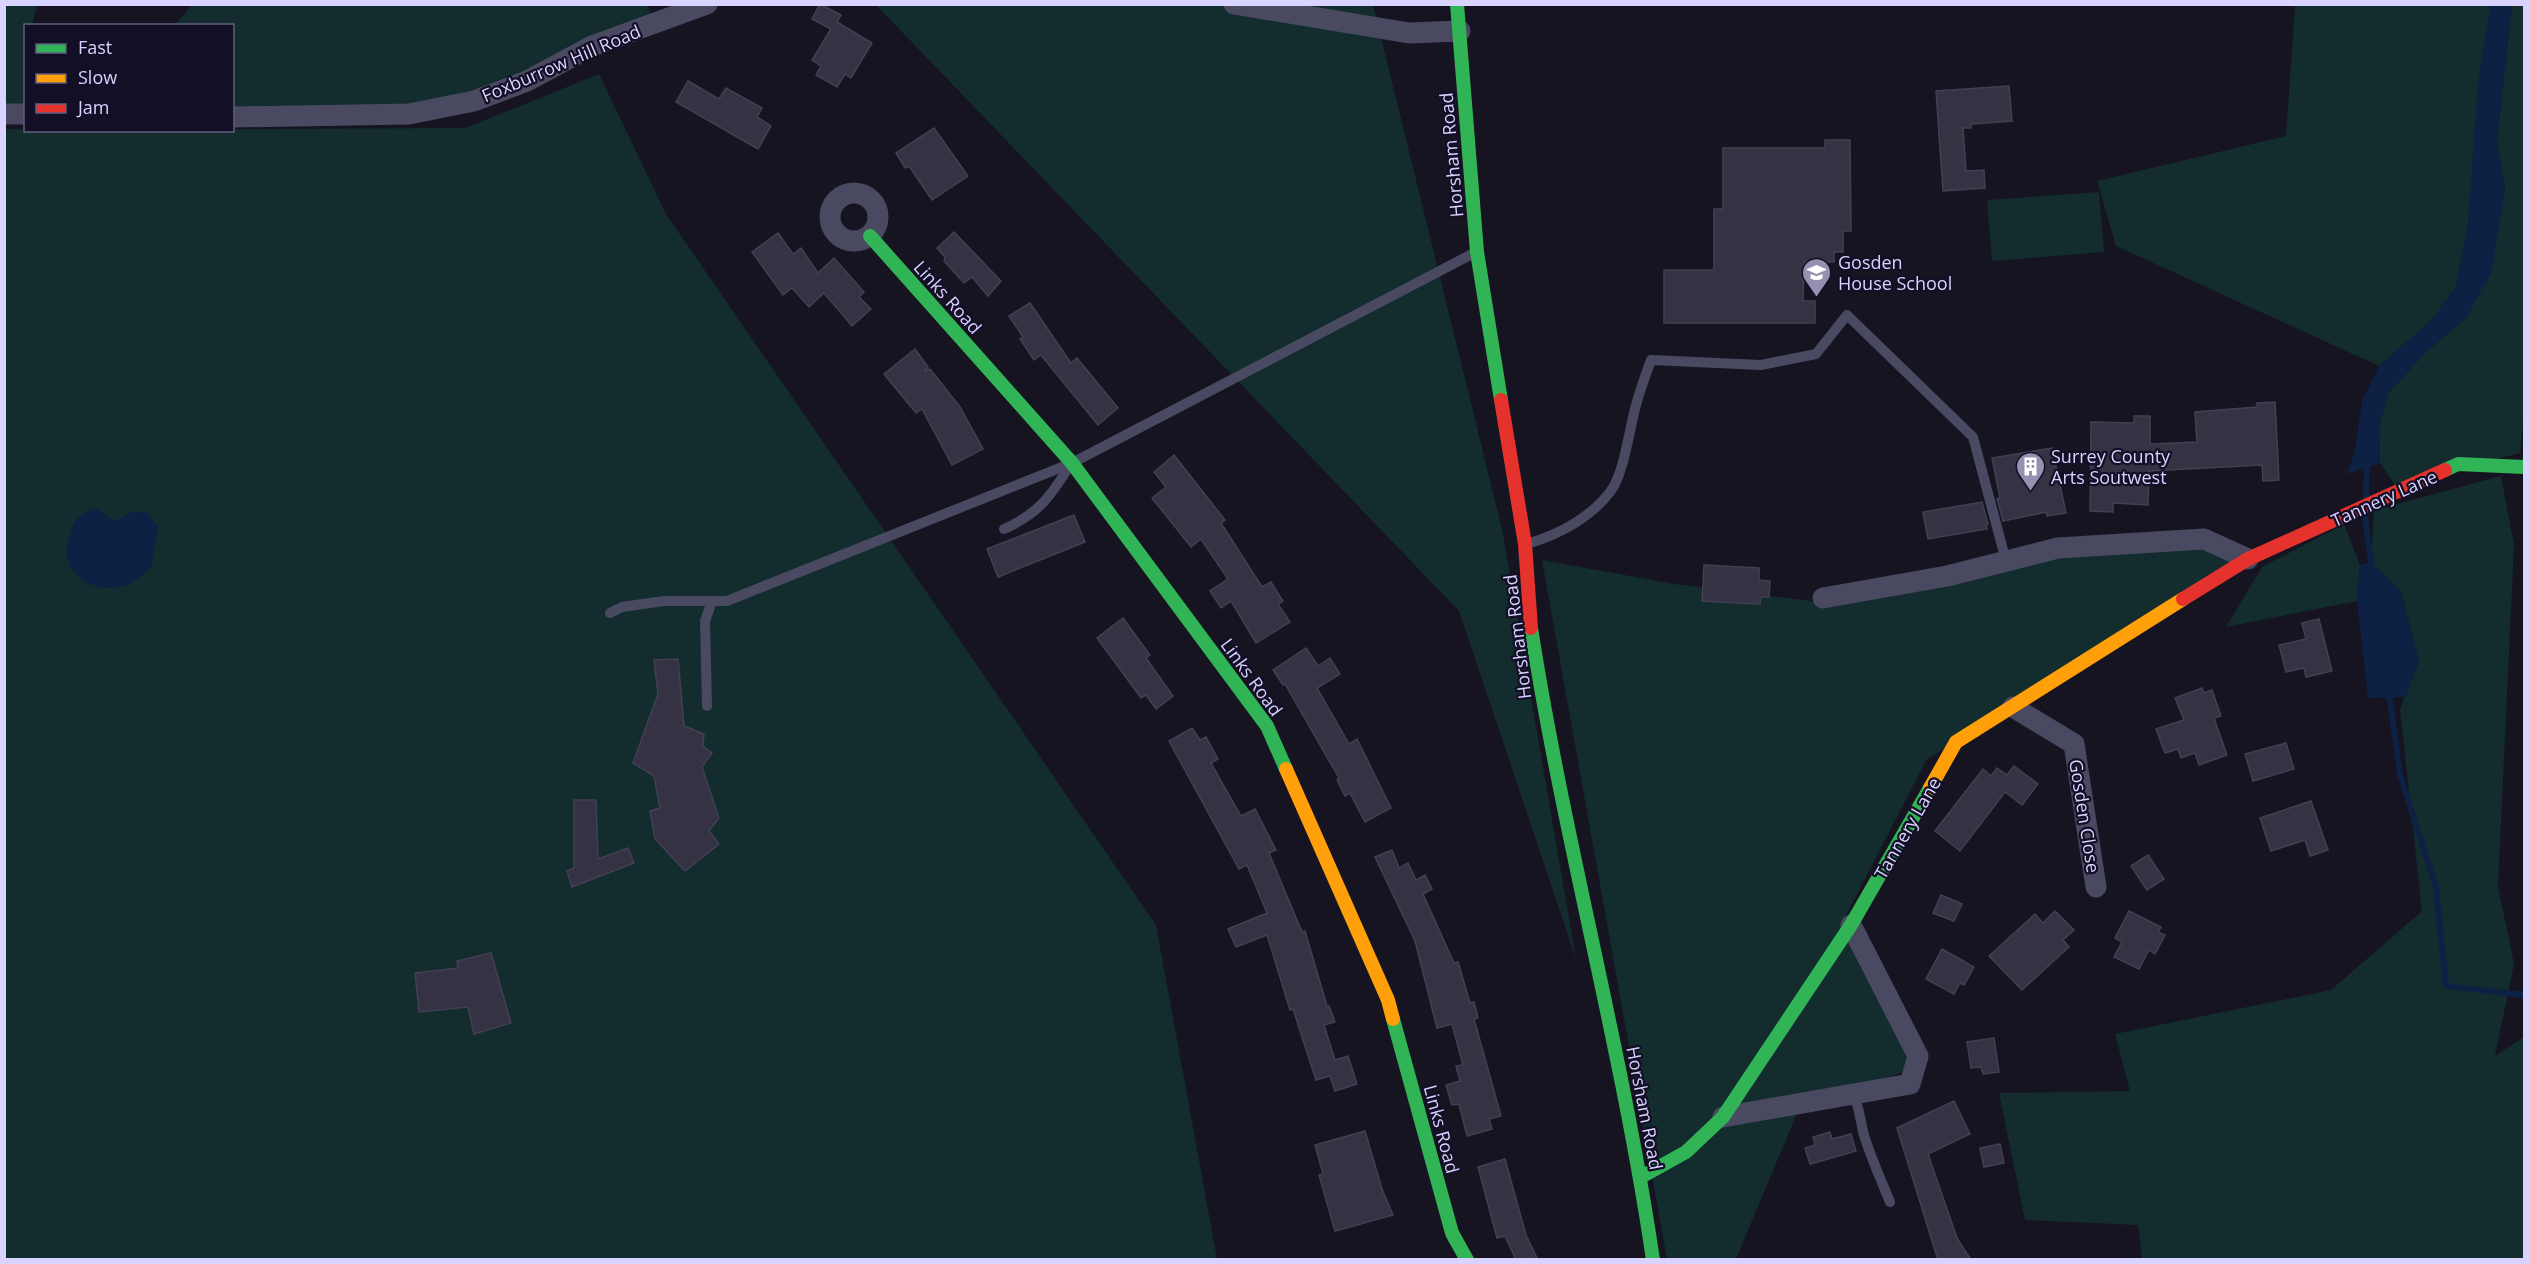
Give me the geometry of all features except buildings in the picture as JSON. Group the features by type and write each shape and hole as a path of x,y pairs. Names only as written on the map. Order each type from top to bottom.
{"street":[{"name":"Foxburrow Hill Road","path":"234,117 409,114 474,100 527,81 592,46 707,4"},
{"path":"1234,4 1409,33 1460,31"},
{"name":"Horsham Road","path":"1457,4 1477,252 1525,544 1531,627 1544,711 1641,1177 1653,1260"},
{"path":"4,114 24,114"},
{"name":"Links Road","path":"870,236 1072,463 1267,726 1388,1000 1452,1233 1467,1260"},
{"name":"Tannery Lane","path":"1641,1177 1686,1152 1723,1117 1851,925 1956,742 2248,559 2458,464 2524,467"},
{"path":"1823,598 1947,576 2058,548 2204,539 2248,559"},
{"name":"Gosden Close","path":"2013,707 2074,744 2097,887"},
{"path":"1723,1117 1910,1084 1918,1056 1851,925"}],"lane":[{"path":"610,613 622,607 664,601 727,601 1072,463 1477,252"},
{"path":"1525,544 1555,535 1586,514 1612,491 1627,449 1635,410 1651,360 1761,365 1816,354 1847,315 1973,437 2006,561"},
{"path":"1004,529 1024,520 1038,509 1072,463"},
{"path":"707,706 705,621 712,601"},
{"path":"1853,1094 1860,1109 1863,1132 1890,1202"}],"green space":[{"path":"193,4 646,4 657,23 506,89 409,114 234,116 234,24 176,24"},
{"path":"5,5 37,5 32,24 24,24 24,114 5,114"},
{"path":"876,5 1373,5 1502,529 1576,959 1459,611"},
{"path":"2295,5 2493,5 2468,224 2456,286 2433,319 2379,366 2116,246 2097,181 2286,136"},
{"path":"2512,5 2524,5 2524,407 2520,453 2395,485 2380,463 2379,425 2389,392 2426,352 2466,318 2505,190 2497,140"},
{"path":"599,74 666,214 1156,925 1217,1259 5,1259 5,129 24,129 24,132 234,132 234,129 465,128"},
{"path":"2099,192 2104,252 1992,261 1987,200"},
{"path":"2501,476 2514,545 2498,886 2514,964 2495,1056 2524,1037 2524,1259 2142,1259 2138,1225 2025,1220 1999,1093 2130,1091 2115,1034 2331,990 2422,911 2400,709 2419,661 2401,592 2371,562 2374,510"},
{"path":"2344,524 2360,565 2357,601 2226,627 2262,567"},
{"path":"2207,531 2257,561 1927,759 1843,921 1913,1069 1801,1104 1736,1259 1667,1259 1542,560 1674,584 1843,605 2027,552"}],"water":[{"path":"2490,5 2512,5 2497,140 2505,190 2492,271 2466,318 2426,352 2389,392 2379,425 2380,463 2347,474 2355,451 2362,401 2379,366 2433,319 2456,286 2468,224 2478,81"},
{"path":"95,508 115,521 132,512 146,512 158,527 151,567 133,582 120,587 106,588 93,585 82,580 68,560 67,547 74,524 78,518"},
{"path":"2371,562 2401,592 2419,661 2405,697 2368,698 2357,601 2360,565"}],"waterway":[{"path":"2366,497 2367,459"},
{"path":"2365,516 2372,569"},
{"path":"2389,692 2400,775 2436,887 2446,986 2524,995"}],"traffic: fast":[{"path":"1457,4 1477,252 1501,400"},
{"path":"870,236 1072,463 1267,726 1286,769"},
{"path":"2445,470 2458,464 2524,467"},
{"path":"1531,628 1544,707 1625,1102 1653,1260"},
{"path":"1641,1177 1686,1152 1723,1117 1851,925 1930,788"},
{"path":"1393,1019 1452,1233 1467,1260"}],"traffic: slow":[{"path":"1930,788 1956,742 2183,599"},
{"path":"1286,769 1388,1000 1393,1019"}],"traffic: jam":[{"path":"1501,400 1525,544 1531,628"},
{"path":"2183,599 2248,559 2445,470"}],"place":[{"name":"Gosden House School","path":"1817,298"},
{"name":"Surrey County Arts Soutwest","path":"2030,492"}]}
